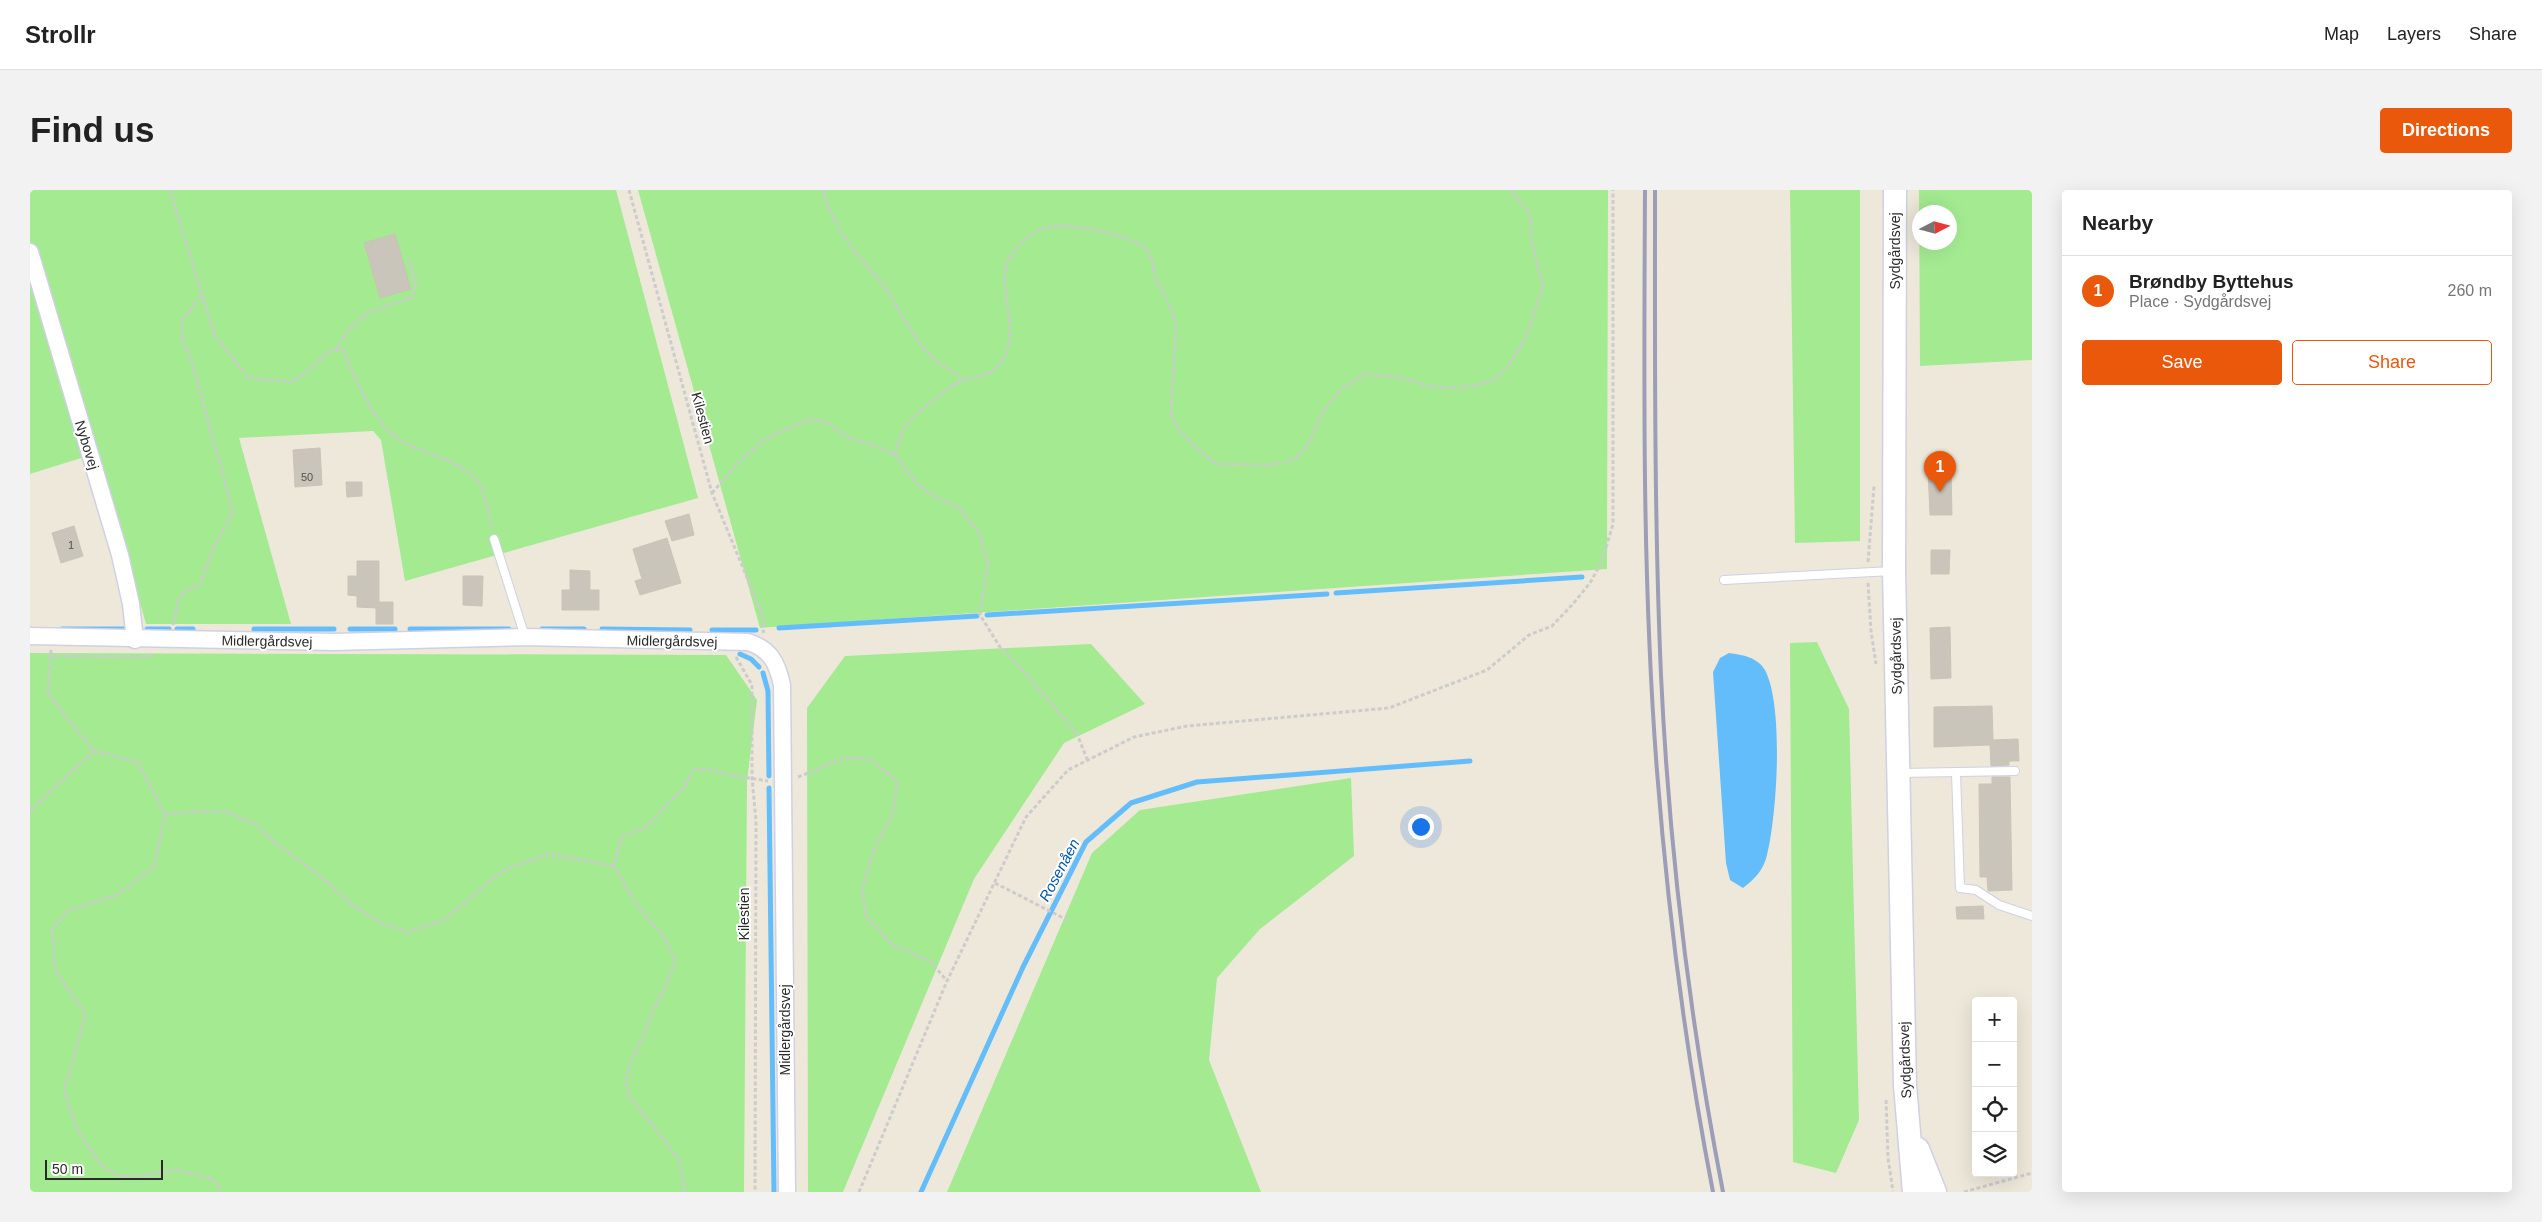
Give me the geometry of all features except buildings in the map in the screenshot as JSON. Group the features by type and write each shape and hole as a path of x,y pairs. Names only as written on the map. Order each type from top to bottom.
{"street":[{"name":"Sydgårdsvej","path":"1896,190 1894,571 1905,1085 1914,1192"},
{"name":"Nybovej","path":"30,252 120,555 131,604 135,640"},
{"name":"Midlergårdsvej","path":"30,636 135,640 352,642 525,637 748,642 762,646 778,668 782,684 787,1192"},
{"name":"Sydgårdsvej","path":"1908,1121 1935,1192"}],"lane":[{"path":"494,539 525,637"},
{"path":"1724,580 1894,571"},
{"path":"1899,773 2015,771"},
{"path":"1956,773 1960,888 1976,890 1999,905 2032,916"}],"path":[{"path":"170,190 215,336 249,378 293,382 310,370 328,350 343,350 358,384 380,421 399,440 467,471 482,489 494,539"},
{"name":"Kilestien","path":"629,190 712,494 765,620 762,646"},
{"path":"824,190 824,197 839,229 856,254 884,285 917,340 932,358 964,380"},
{"path":"895,455 905,427 937,398 964,380 985,376 997,367 1006,352 1010,334 1005,285 1006,264 1024,240 1040,230 1068,226 1114,235 1145,247 1152,259 1155,276 1170,304 1176,326 1171,414 1180,432 1215,464 1267,466 1284,463 1298,456 1309,442 1323,412 1340,390 1365,374 1398,377 1431,387 1460,388 1491,382 1507,368 1525,340 1543,286 1531,238 1531,219 1528,210 1510,190"},
{"path":"859,1192 947,981 1026,817 1068,770 1134,737 1187,726 1389,708 1487,670 1529,635 1552,626 1590,583 1602,561 1613,524 1613,190"},
{"path":"336,350 346,332 360,316 411,298 415,294 416,284 410,260"},
{"path":"51,656 151,656 156,654 180,595 200,584 214,547 232,511 192,362 184,344 182,322 202,295"},
{"path":"712,494 741,460 765,439 810,419 830,424 847,438 871,444 895,455 917,484 937,498 958,507 979,533 988,563 980,615 1000,647 1027,675 1077,734 1087,759"},
{"path":"52,636 48,693 94,751 138,762 165,815 154,868 116,895 68,910 52,929 56,972 86,1015 64,1090 78,1132 104,1168 120,1176 143,1176 175,1170 213,1179 222,1192"},
{"name":"Kilestien","path":"727,642 752,685 752,778 756,821 755,1192"},
{"path":"30,811 94,751"},
{"path":"685,1192 679,1160 660,1132 630,1099 626,1082 630,1064 676,962 664,937 638,907 614,866 621,837 646,827 684,786 693,770 711,768 724,774 784,783 844,758 871,759 897,782 894,810 874,850 862,890 867,918 893,945 930,962 947,981"},
{"path":"165,815 197,811 227,812 257,825 274,842 324,878 351,904 379,922 408,932 444,920 504,870 549,854 614,866"},
{"path":"995,882 1069,921"},
{"path":"1964,1192 2032,1173"}],"green space":[{"path":"30,190 616,190 698,498 405,581 381,440 373,431 239,438 291,624 146,624 97,453 30,474"},
{"path":"638,190 1608,190 1607,569 760,628"},
{"path":"1790,190 1860,190 1860,541 1795,543"},
{"path":"1919,190 2032,190 2032,360 1920,366 1919,250 1957,250 1957,205 1919,205"},
{"path":"1817,642 1849,709 1859,1120 1836,1173 1793,1162 1790,643"},
{"path":"1091,644 1145,704 1064,743 974,879 843,1192 808,1192 807,708 845,656"},
{"path":"30,653 726,655 757,700 747,781 744,1192 30,1192"},
{"path":"1351,778 1354,856 1260,929 1217,978 1209,1060 1261,1192 947,1192 1092,853 1140,810"}],"water":[{"path":"1729,653 1754,659 1765,670 1775,708 1777,734 1776,788 1771,837 1764,865 1743,888 1730,880 1726,863 1713,672 1720,658"}],"waterway":[{"path":"1336,593 1582,577"},
{"path":"987,615 1327,594"},
{"path":"779,628 977,616"},
{"path":"62,629 124,629"},
{"path":"147,629 169,629"},
{"path":"177,629 193,629"},
{"path":"254,629 334,629"},
{"path":"350,629 395,629"},
{"path":"410,629 509,629"},
{"path":"542,629 584,629"},
{"path":"602,629 690,630"},
{"path":"712,630 756,630"},
{"path":"740,654 751,659 759,667"},
{"path":"763,673 768,691 769,776"},
{"name":"Rosenåen","path":"921,1192 1023,967 1086,842 1131,803 1197,782 1470,761"},
{"path":"769,788 774,1192"}],"railway":[{"path":"1645,190 1644,408 1646,554 1652,699 1667,877 1679,982 1694,1087 1713,1192"},
{"path":"1655,190 1656,494 1661,675 1669,805 1691,999 1723,1192"}],"place":[{"name":"Brøndby Byttehus","path":"1940,492"}]}
